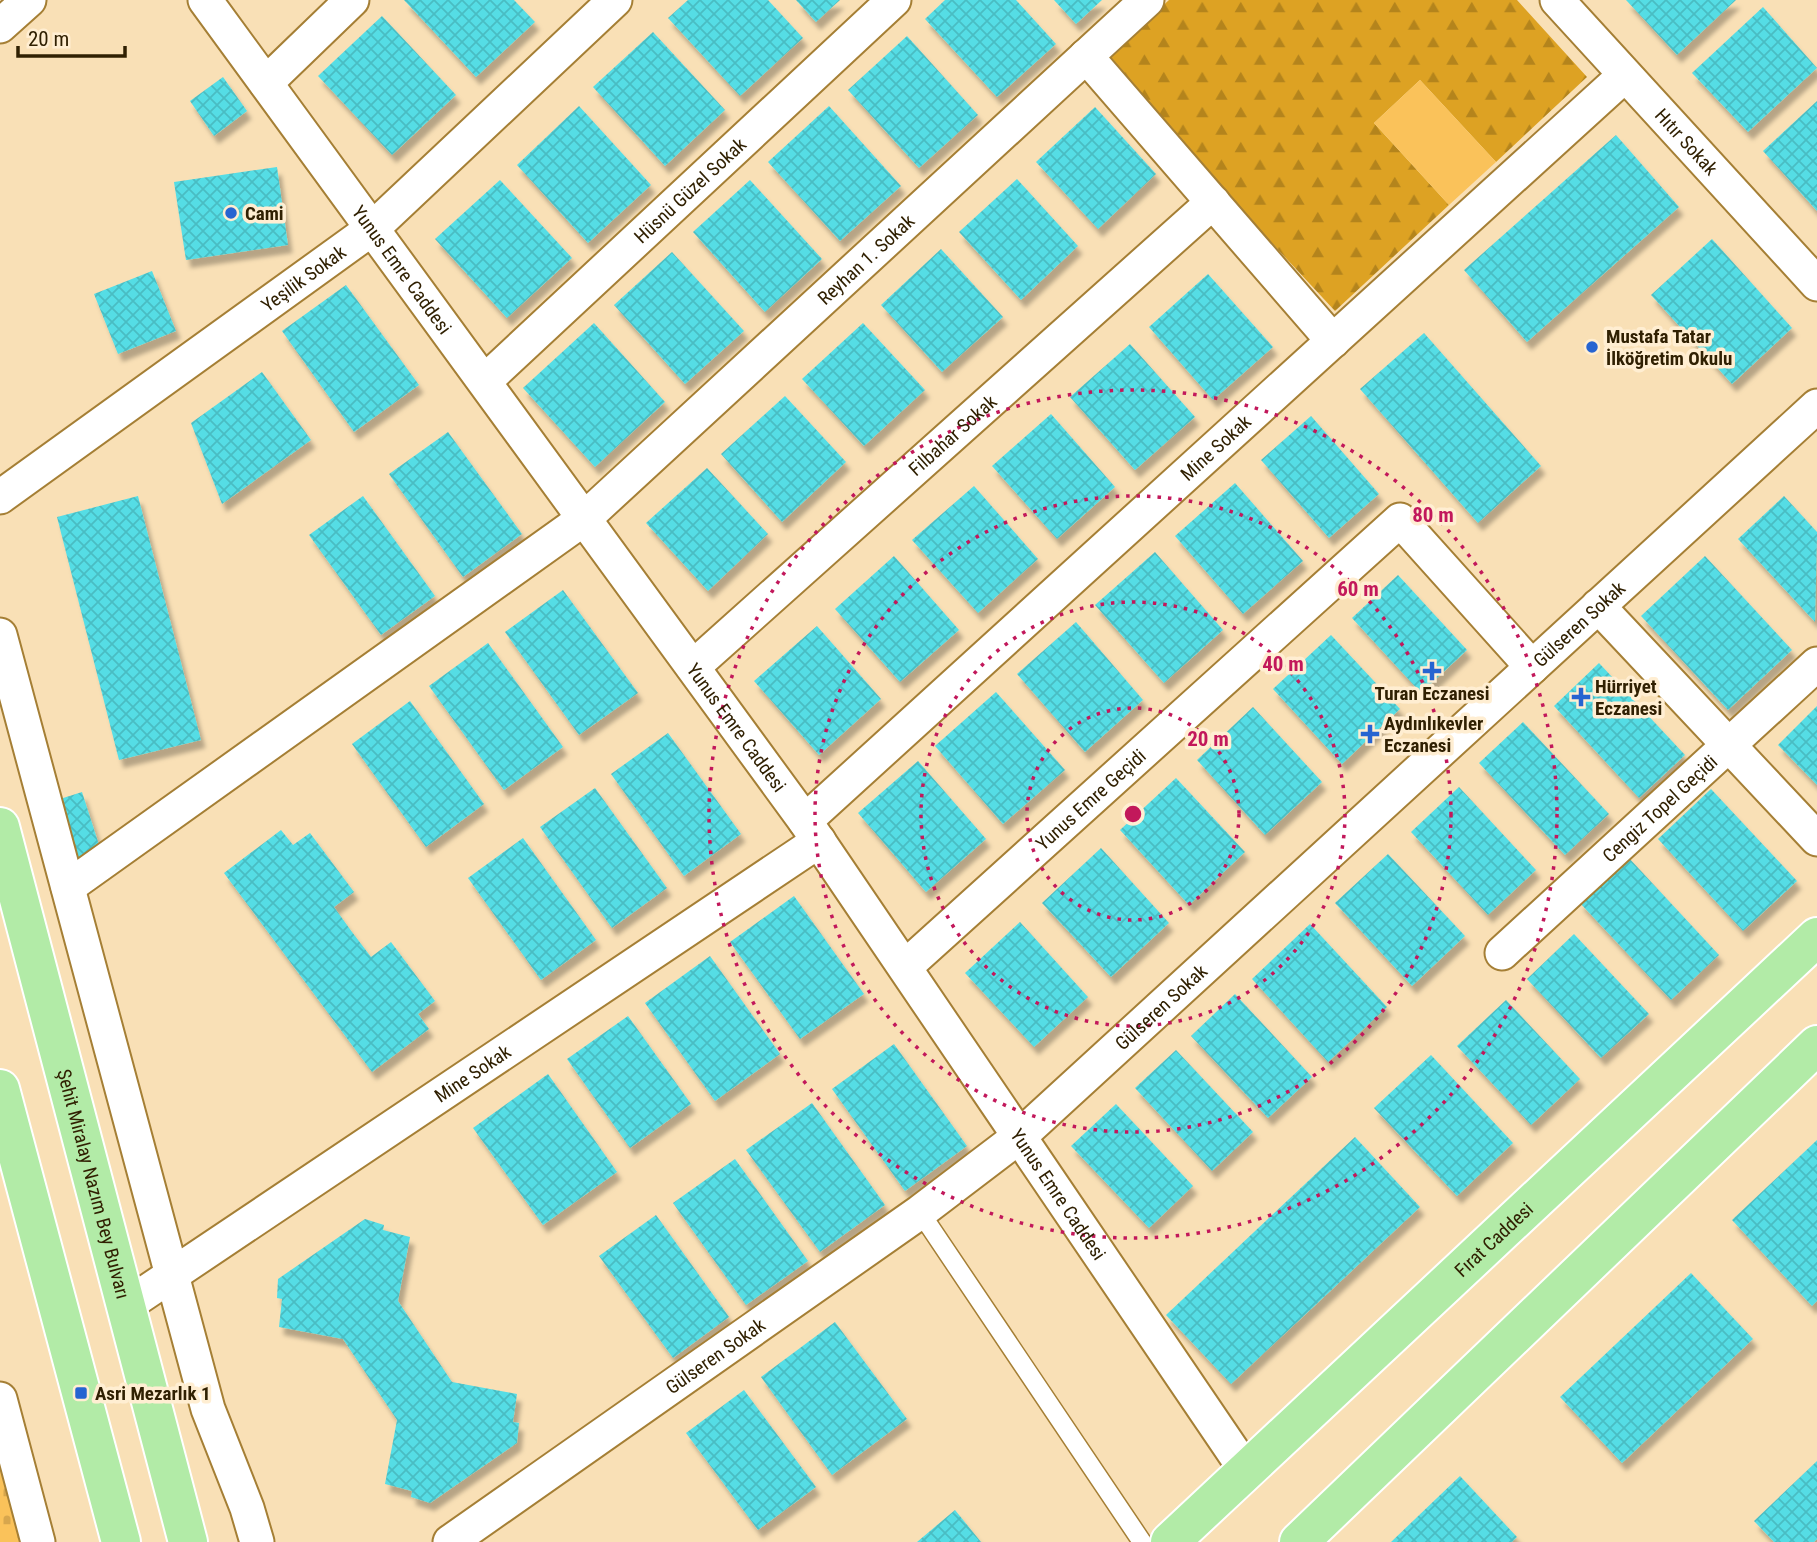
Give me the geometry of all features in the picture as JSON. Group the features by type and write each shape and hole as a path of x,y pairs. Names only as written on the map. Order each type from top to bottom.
{"main road":[{"name":"Şehit Miralay Nazım Bey Bulvarı","path":"0,827 188,1542"},
{"name":"Fırat Caddesi","path":"1170,1542 1817,937"},
{"path":"1315,1536 1817,1045"},
{"path":"0,1089 121,1542"}],"street":[{"path":"0,26 29,0"},
{"name":"Yunus Emre Caddesi","path":"205,0 812,831 1247,1472"},
{"path":"266,83 352,0"},
{"name":"Yeşilik Sokak","path":"0,497 373,228 615,0"},
{"name":"Hüsnü Güzel Sokak","path":"485,381 894,0"},
{"name":"Reyhan 1. Sokak","path":"68,887 585,518 1147,0"},
{"name":"Hıtır Sokak","path":"1557,0 1817,284"},
{"path":"1086,56 1333,341"},
{"name":"Mine Sokak","path":"127,1306 812,831 1333,341 1625,75"},
{"name":"Filbahar Sokak","path":"694,667 1213,202"},
{"name":"Gülseren Sokak","path":"450,1542 920,1212 1020,1136 1817,405"},
{"name":"Yunus Emre Geçidi","path":"905,967 1400,520 1532,667"},
{"path":"1598,606 1817,839"},
{"path":"0,635 208,1409 247,1508 257,1542"},
{"name":"Cengiz Topel Geçidi","path":"1502,953 1817,664"},
{"path":"0,1399 38,1542"}],"lane":[{"path":"920,1212 1143,1542"}],"green space":[{"path":"1169,0 1517,0 1587,77 1496,162 1420,80 1374,123 1449,205 1335,311 1103,61"},
{"path":"1420,80 1496,162 1449,205 1374,123"},
{"path":"0,1411 33,1542 0,1542"}],"building":[{"path":"404,0 514,0 535,22 476,77"},
{"path":"688,0 768,0 803,38 740,96 668,18"},
{"path":"796,0 840,0 816,22"},
{"path":"945,0 1016,0 1056,44 997,97 925,19"},
{"path":"1054,0 1102,0 1076,24"},
{"path":"1626,0 1736,0 1677,55"},
{"path":"1763,7 1817,68 1748,132 1692,73"},
{"path":"382,16 456,95 392,155 318,76"},
{"path":"653,32 725,110 665,166 593,87"},
{"path":"907,36 978,115 919,168 848,90"},
{"path":"223,77 247,111 214,136 190,101"},
{"path":"1817,101 1817,211 1763,151"},
{"path":"579,106 651,185 588,243 517,165"},
{"path":"829,106 901,186 840,241 768,162"},
{"path":"1095,107 1156,174 1098,229 1036,162"},
{"path":"1616,135 1679,207 1527,342 1464,270"},
{"name":"Cami","path":"277,167 288,245 186,260 174,182"},
{"path":"1017,179 1078,246 1021,300 959,232"},
{"path":"500,180 572,258 507,318 435,239"},
{"path":"750,180 822,259 765,312 693,232"},
{"path":"1712,239 1792,328 1732,384 1651,295"},
{"path":"941,249 1003,317 942,372 881,305"},
{"path":"672,252 744,331 685,384 614,305"},
{"path":"152,271 176,331 118,354 94,294"},
{"path":"1208,274 1273,347 1213,400 1149,327"},
{"path":"346,285 419,385 354,432 282,331"},
{"path":"594,323 665,402 595,467 523,388"},
{"path":"863,323 925,390 864,446 802,379"},
{"path":"1424,333 1541,466 1478,523 1360,389"},
{"path":"1130,344 1195,417 1135,470 1070,397"},
{"path":"262,372 311,440 222,504 191,423"},
{"path":"785,396 846,462 782,522 721,454"},
{"path":"1051,414 1115,487 1057,539 992,466"},
{"path":"1311,416 1379,494 1329,538 1261,460"},
{"path":"448,432 522,534 463,577 389,474"},
{"path":"707,468 768,534 708,591 646,523"},
{"path":"1235,483 1303,561 1243,614 1175,536"},
{"path":"974,486 1038,559 978,613 912,540"},
{"path":"138,496 201,740 119,760 57,517"},
{"path":"363,496 435,596 381,635 309,535"},
{"path":"1784,496 1817,532 1815,622 1738,539"},
{"path":"1155,552 1223,630 1164,683 1095,605"},
{"path":"894,556 959,630 900,682 835,609"},
{"path":"1705,556 1792,650 1728,710 1641,616"},
{"path":"1398,575 1467,650 1421,693 1352,618"},
{"path":"563,590 638,693 579,735 505,632"},
{"path":"1076,622 1143,700 1085,752 1017,674"},
{"path":"817,626 881,699 819,755 754,681"},
{"path":"1331,635 1400,709 1342,764 1273,689"},
{"path":"488,643 563,747 504,790 429,686"},
{"path":"1599,663 1685,755 1639,798 1554,706"},
{"path":"996,692 1065,770 1003,824 935,746"},
{"path":"410,701 484,804 426,847 352,744"},
{"path":"1817,706 1817,785 1778,745"},
{"path":"1253,707 1322,782 1265,835 1197,760"},
{"path":"1523,722 1609,814 1565,855 1479,763"},
{"path":"668,733 741,834 684,876 611,774"},
{"path":"918,761 986,839 926,892 858,813"},
{"path":"1176,778 1245,852 1189,905 1120,830"},
{"path":"1459,787 1536,870 1488,915 1411,832"},
{"path":"595,788 667,888 612,928 540,827"},
{"path":"1711,789 1797,881 1743,931 1658,839"},
{"path":"82,792 102,854 76,862 57,800"},
{"path":"281,830 293,845 310,833 354,892 334,907 352,932 371,957 391,942 435,1001 418,1014 429,1029 372,1072 224,873"},
{"path":"523,838 596,940 541,980 468,878"},
{"path":"1101,848 1169,923 1111,977 1042,903"},
{"path":"1388,854 1465,936 1412,986 1335,903"},
{"path":"1628,857 1719,955 1671,1000 1579,902"},
{"path":"794,896 864,994 800,1039 730,942"},
{"path":"1020,922 1088,997 1034,1047 965,973"},
{"path":"1310,924 1387,1007 1328,1062 1252,979"},
{"path":"1574,934 1649,1014 1601,1058 1527,979"},
{"path":"710,956 780,1054 715,1101 645,1003"},
{"path":"1235,994 1312,1077 1268,1118 1191,1036"},
{"path":"1506,1000 1580,1079 1531,1125 1457,1046"},
{"path":"628,1016 691,1104 630,1148 567,1059"},
{"path":"894,1044 967,1146 905,1191 832,1089"},
{"path":"1176,1050 1253,1132 1212,1171 1135,1088"},
{"path":"1431,1055 1513,1143 1457,1196 1374,1108"},
{"path":"548,1074 617,1172 543,1225 473,1128"},
{"path":"812,1103 885,1205 820,1252 746,1150"},
{"path":"1116,1104 1193,1186 1149,1228 1071,1146"},
{"path":"1355,1137 1420,1207 1231,1384 1166,1315"},
{"path":"1817,1140 1817,1301 1812,1306 1732,1220"},
{"path":"735,1159 808,1261 746,1305 673,1203"},
{"path":"656,1215 729,1317 673,1358 599,1256"},
{"path":"365,1219 384,1225 383,1230 410,1237 398,1301 452,1382 517,1394 513,1422 519,1423 517,1443 430,1503 411,1497 412,1491 385,1484 397,1420 343,1339 279,1327 282,1299 277,1298 278,1279"},
{"path":"1691,1273 1753,1339 1622,1463 1560,1397"},
{"path":"835,1322 907,1419 832,1475 761,1377"},
{"path":"744,1390 816,1487 758,1530 686,1433"},
{"path":"1817,1461 1817,1539 1814,1542 1774,1542 1754,1521"},
{"path":"1460,1476 1517,1537 1512,1542 1391,1542"},
{"path":"955,1510 981,1542 917,1542"}],"place":[{"name":"Cami","path":"231,213"},
{"name":"Mustafa Tatar İlköğretim Okulu","path":"1592,347"},
{"name":"Turan Eczanesi","path":"1432,671"},
{"name":"Hürriyet Eczanesi","path":"1581,697"},
{"name":"Aydınlıkevler Eczanesi","path":"1370,734"},
{"name":"Asri Mezarlık 1","path":"81,1393"}]}
